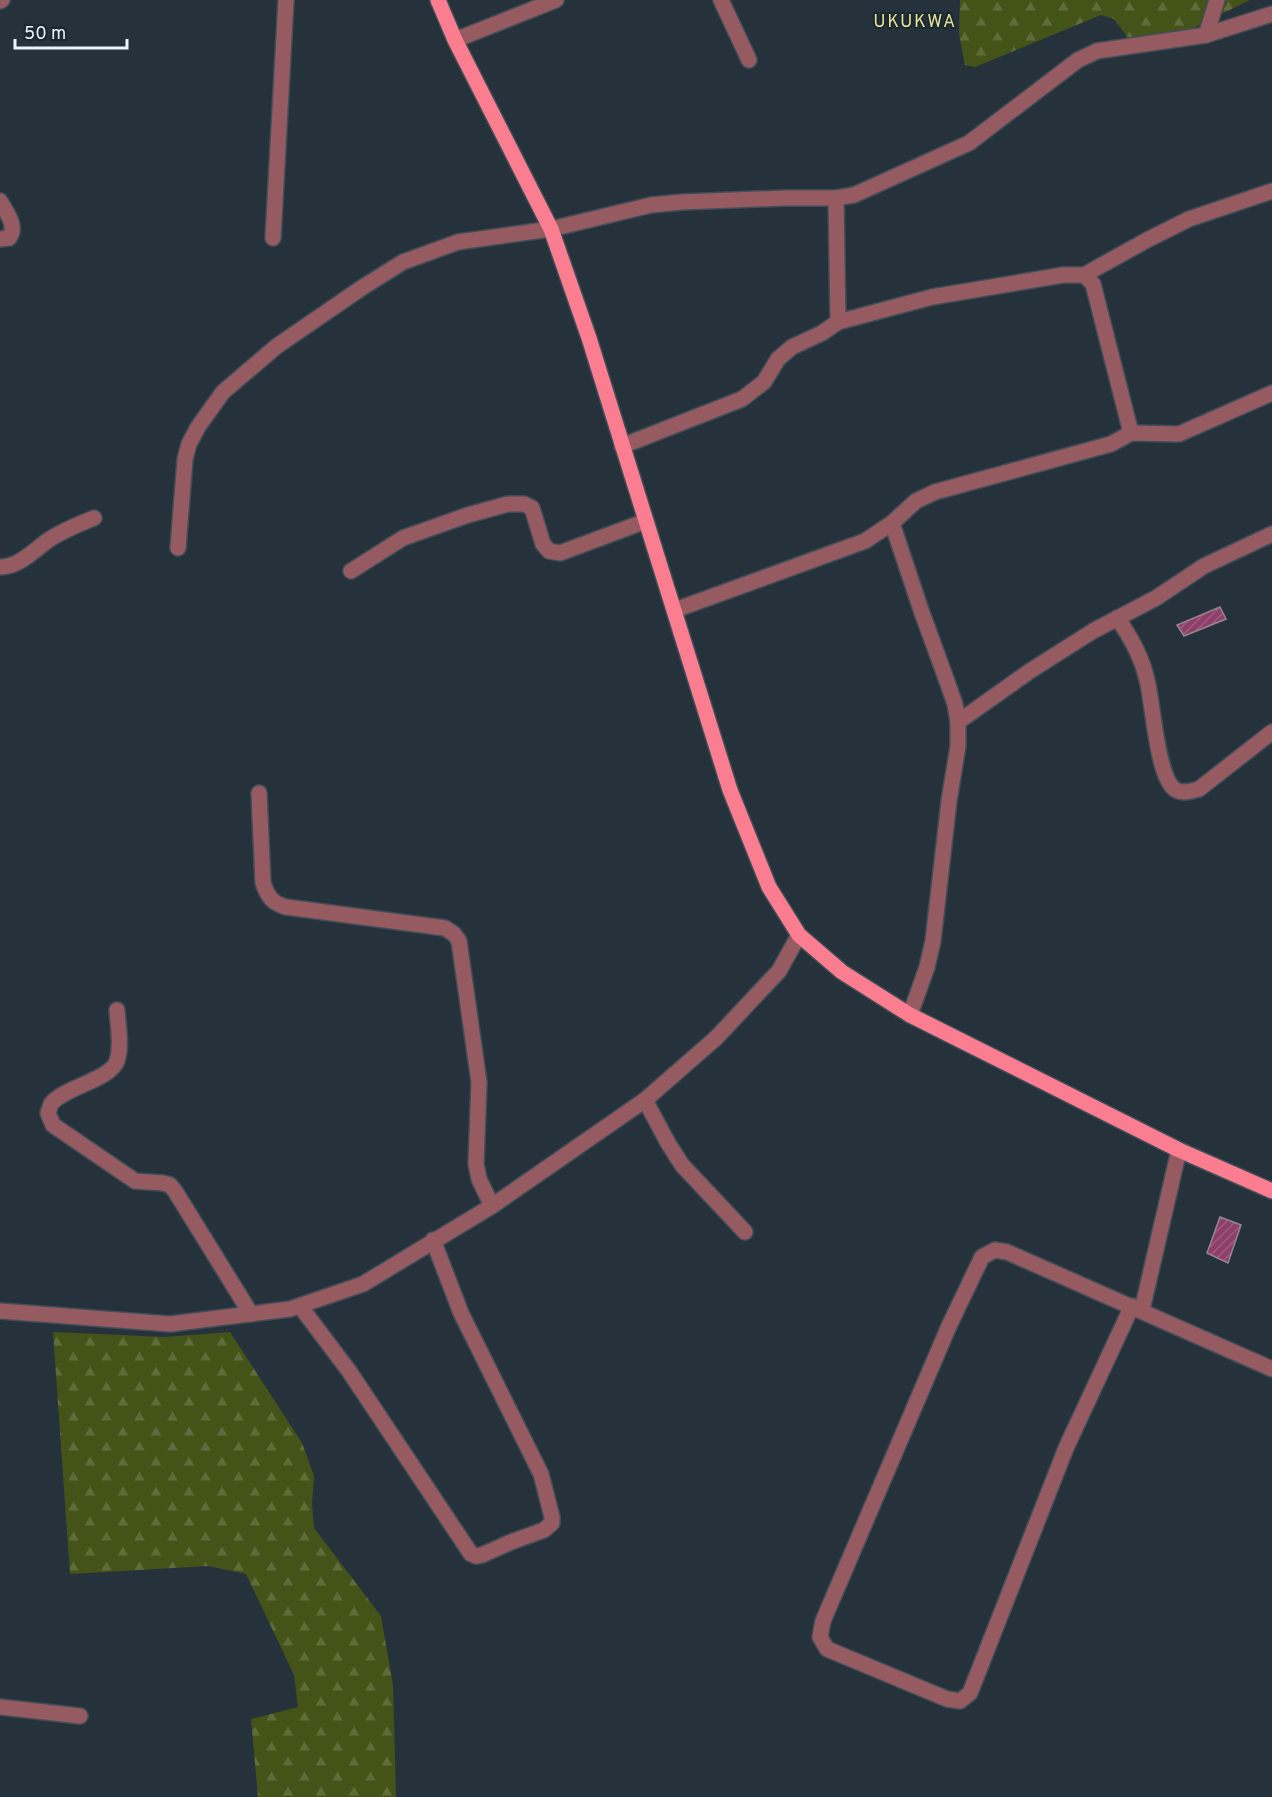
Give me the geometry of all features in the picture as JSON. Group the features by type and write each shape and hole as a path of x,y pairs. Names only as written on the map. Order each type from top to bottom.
{"main road":[{"path":"438,0 455,40 551,229 589,338 730,790 769,887 799,935 842,972 910,1015 1179,1150 1272,1191"}],"street":[{"path":"273,238 286,0"},
{"path":"455,40 556,0"},
{"path":"721,0 749,60"},
{"path":"1206,34 1217,0"},
{"path":"178,548 185,459 189,444 198,427 224,392 277,346 403,262 458,242 551,229 651,205 785,198 836,198 854,195 969,144 1078,60 1097,51 1206,34 1272,14"},
{"path":"622,446 742,399 764,382 778,359 792,347 822,333 838,322 932,297 1063,275 1084,275 1189,219 1272,191"},
{"path":"836,198 838,322"},
{"path":"0,201 13,226 13,233 9,238 0,239"},
{"path":"1084,275 1093,284 1131,433"},
{"path":"675,610 865,540 892,523 916,501 935,492 1111,444 1131,433 1179,434 1272,393"},
{"path":"351,571 403,538 468,514 508,504 524,504 532,508 543,544 549,551 560,553 646,521"},
{"path":"0,567 18,562 51,538 94,518"},
{"path":"892,523 948,683 958,722 933,941 927,967 910,1015"},
{"path":"958,722 1030,671 1093,631 1156,598 1204,566 1272,534"},
{"path":"1117,618 1138,652 1147,680 1160,757 1169,783 1176,790 1186,792 1199,789 1272,732"},
{"path":"259,793 263,883 267,895 274,903 286,907 445,928 459,941 479,1082 476,1164 479,1179 492,1206"},
{"path":"0,1311 171,1324 290,1309 363,1284 492,1206 645,1100 716,1038 779,971 799,935"},
{"path":"117,1010 119,1047 117,1061 112,1069 51,1104 48,1113 53,1125 135,1180 170,1185 251,1314"},
{"path":"645,1100 682,1165 745,1232"},
{"path":"1179,1150 1137,1308 1066,1449 970,1693 960,1701 947,1699 827,1649 820,1637 823,1621 945,1337 982,1257 995,1250 1007,1252 1137,1308 1272,1370"},
{"path":"300,1306 349,1371 471,1554 482,1555 549,1527 552,1517 541,1474 465,1322 434,1240"},
{"path":"0,1707 81,1716"}],"green space":[{"path":"960,0 1250,0 1179,35 1137,50 1114,19 1101,15 975,67 965,65 959,34"},
{"path":"53,1332 165,1337 230,1332 302,1443 314,1476 312,1504 314,1528 381,1616 393,1685 396,1797 258,1797 251,1719 298,1707 294,1675 246,1574 208,1566 70,1574"}],"building":[{"path":"1220,607 1226,619 1184,636 1177,625"},
{"path":"1220,1217 1241,1225 1228,1263 1207,1253"}],"district":[{"name":"UKUKWA","path":"915,22"}]}
